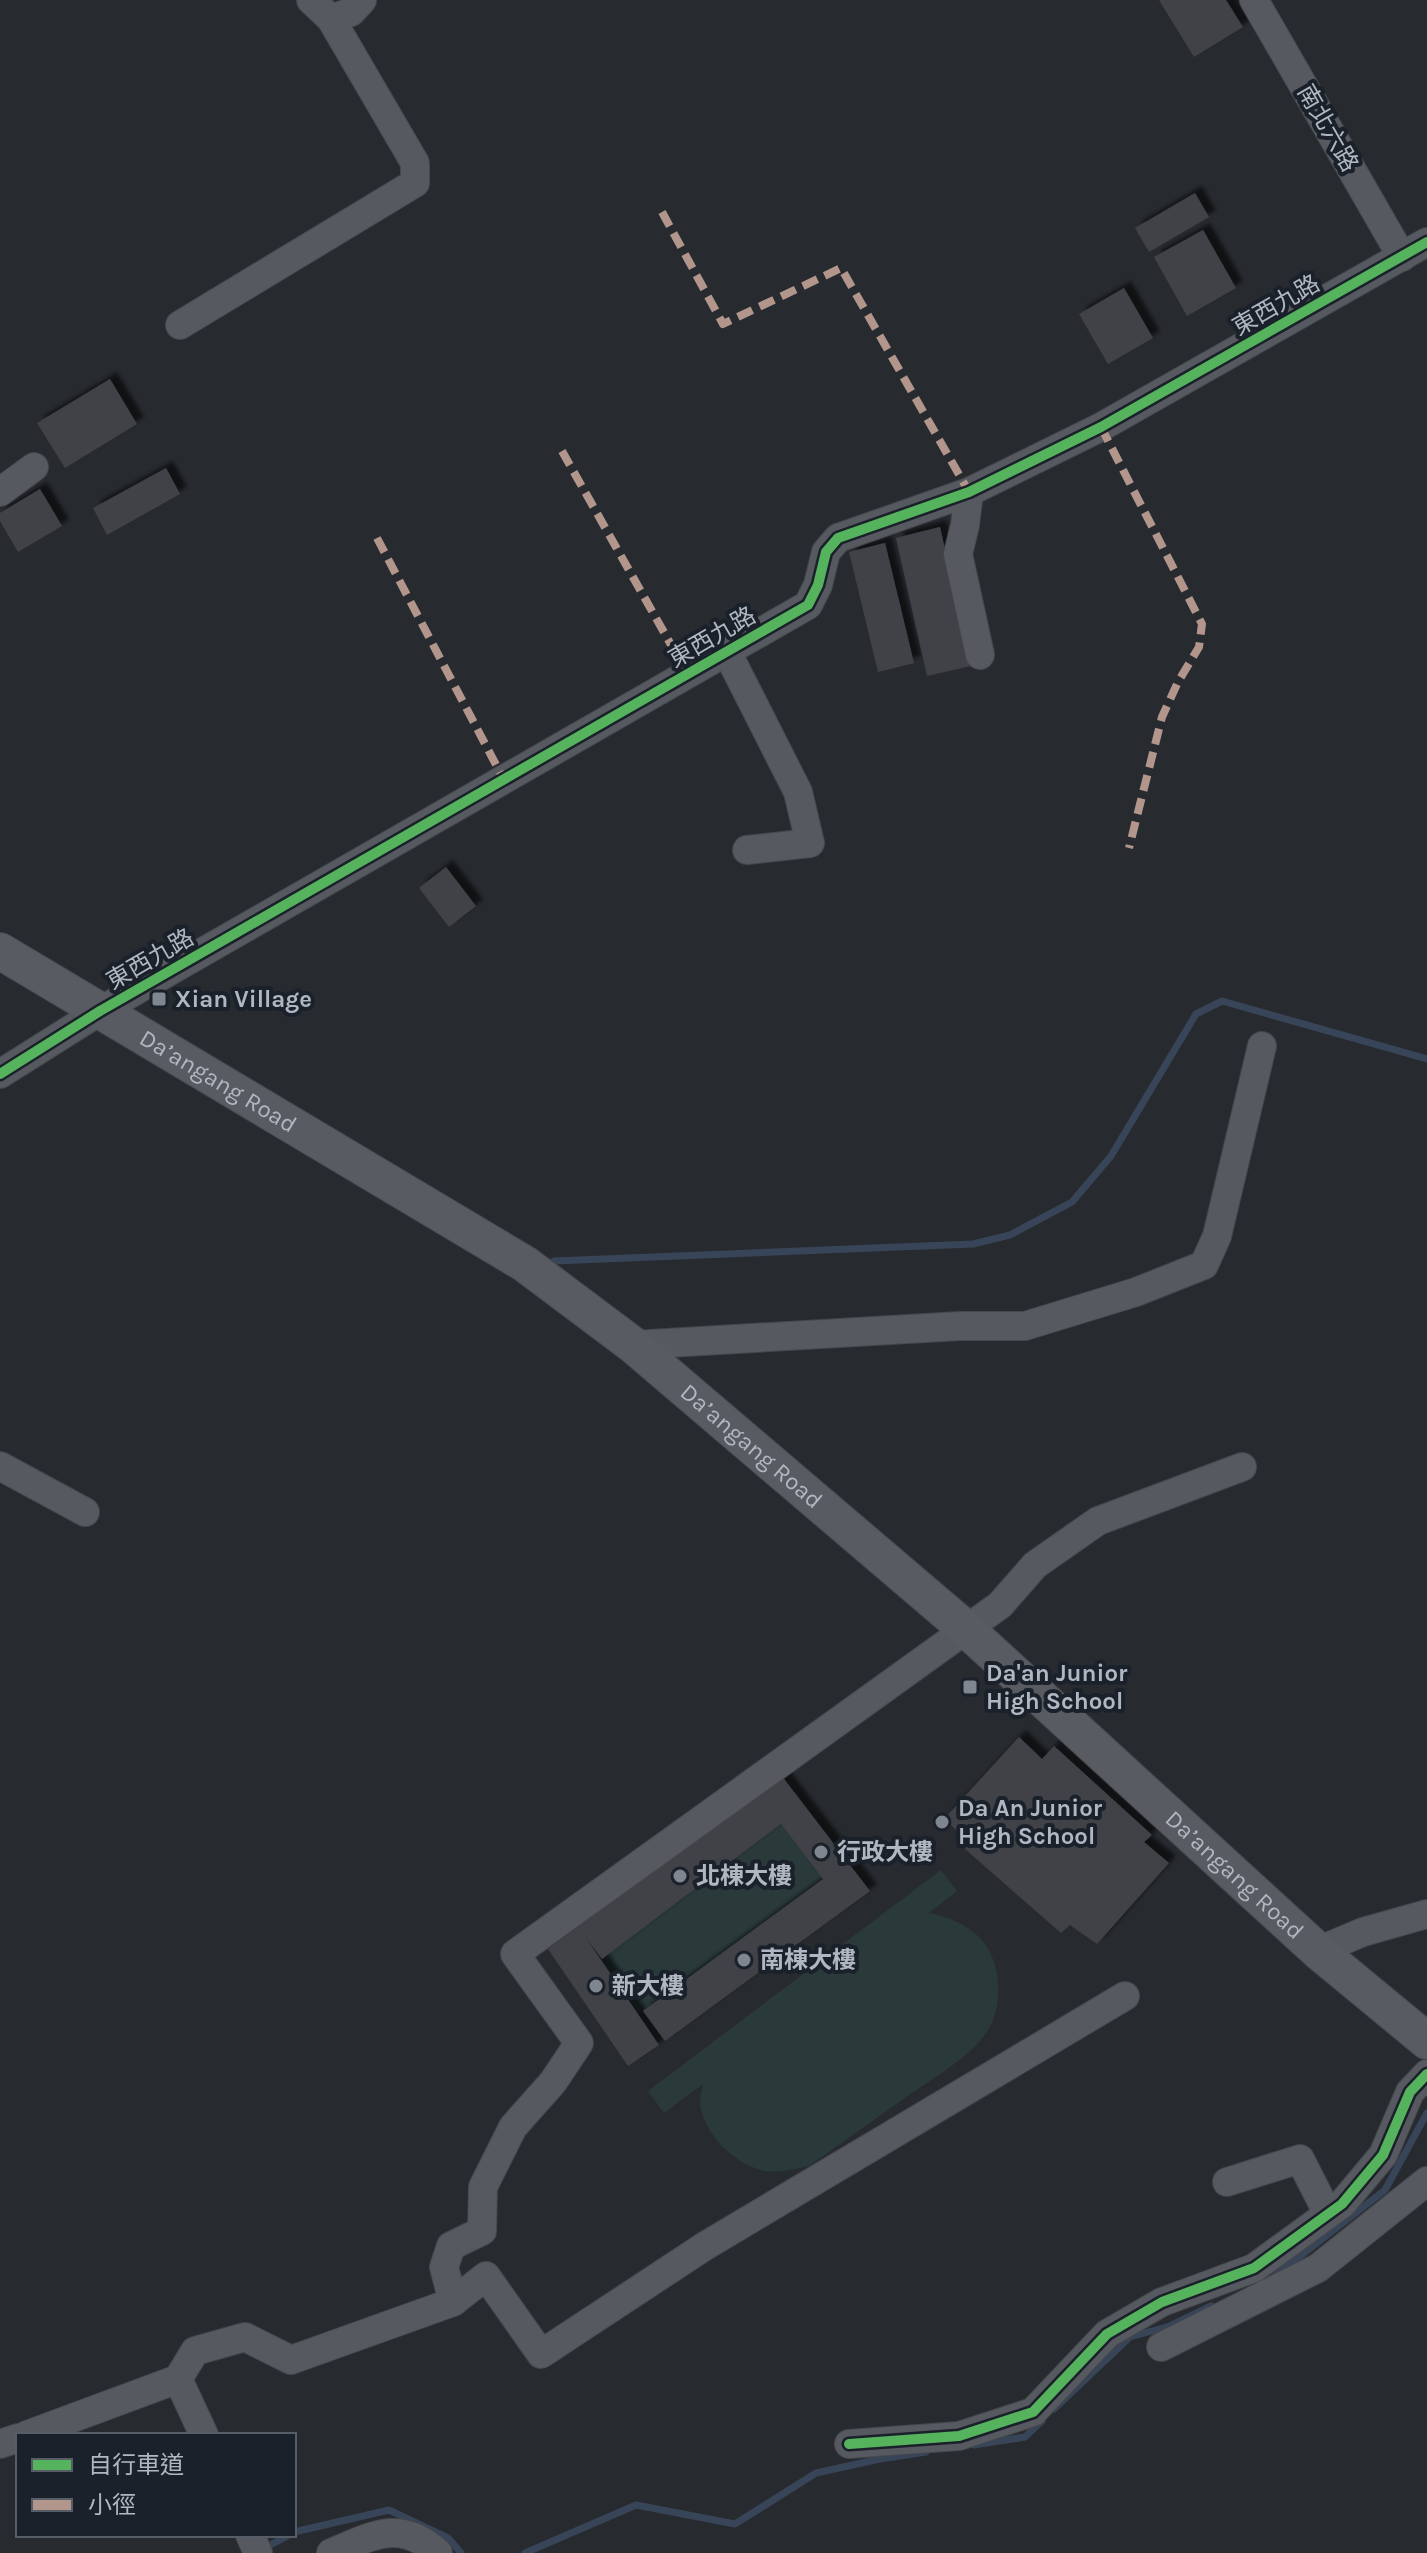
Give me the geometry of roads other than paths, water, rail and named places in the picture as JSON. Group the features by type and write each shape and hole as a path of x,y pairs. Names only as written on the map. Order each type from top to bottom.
{"main road":[{"name":"Da’angang Road","path":"0,951 525,1264 633,1345 966,1629 1318,1951 1427,2041"}],"street":[{"path":"321,10 351,12 362,0"},
{"name":"南北六路","path":"1266,4 1402,257"},
{"path":"180,325 415,183 415,163 321,10"},
{"name":"東西九路","path":"0,1074 100,1011 808,605 818,585 826,552 838,538 969,492 1101,427 1427,242"},
{"path":"0,492 34,467"},
{"path":"969,492 958,554 980,655"},
{"path":"727,652 798,792 810,843 747,850"},
{"path":"633,1345 960,1326 1025,1326 1136,1292 1204,1265 1217,1236 1262,1046"},
{"path":"0,1466 85,1512"},
{"path":"453,2302 444,2267 451,2246 482,2231 483,2187 513,2127 553,2082 579,2043 515,1954 1000,1605 1035,1565 1098,1521 1242,1467"},
{"path":"1318,1951 1363,1932 1427,1914"},
{"path":"32,2433 178,2379 195,2351 245,2337 291,2360 453,2302 486,2276 541,2354 705,2246 1125,1996"},
{"path":"849,2444 959,2436 1033,2412 1107,2334 1162,2302 1254,2268 1342,2204 1383,2155 1410,2092 1427,2074"},
{"path":"1227,2182 1300,2159 1328,2214"},
{"path":"1161,2347 1318,2268 1427,2181"},
{"path":"178,2379 203,2433"},
{"path":"331,2553 376,2534 407,2533 438,2553"}],"waterway":[{"path":"554,1261 973,1244 1010,1235 1072,1202 1111,1156 1196,1014 1222,1001 1427,1059"},
{"path":"1276,2275 1385,2190 1427,2113"},
{"path":"1054,2409 1130,2337 1170,2326 1211,2306"},
{"path":"974,2445 1025,2437 1042,2421"},
{"path":"525,2553 636,2505 735,2524 816,2473 926,2452"},
{"path":"296,2532 389,2510 448,2538 461,2553"},
{"path":"263,2549 285,2537"}],"place":[{"name":"Xian Village","path":"159,999"},
{"name":"Da'an Junior High School","path":"970,1687"},
{"name":"Da An Junior High School","path":"942,1822"},
{"name":"行政大樓","path":"821,1852"},
{"name":"北棟大樓","path":"680,1876"},
{"name":"南棟大樓","path":"744,1960"},
{"name":"新大樓","path":"596,1986"}]}
